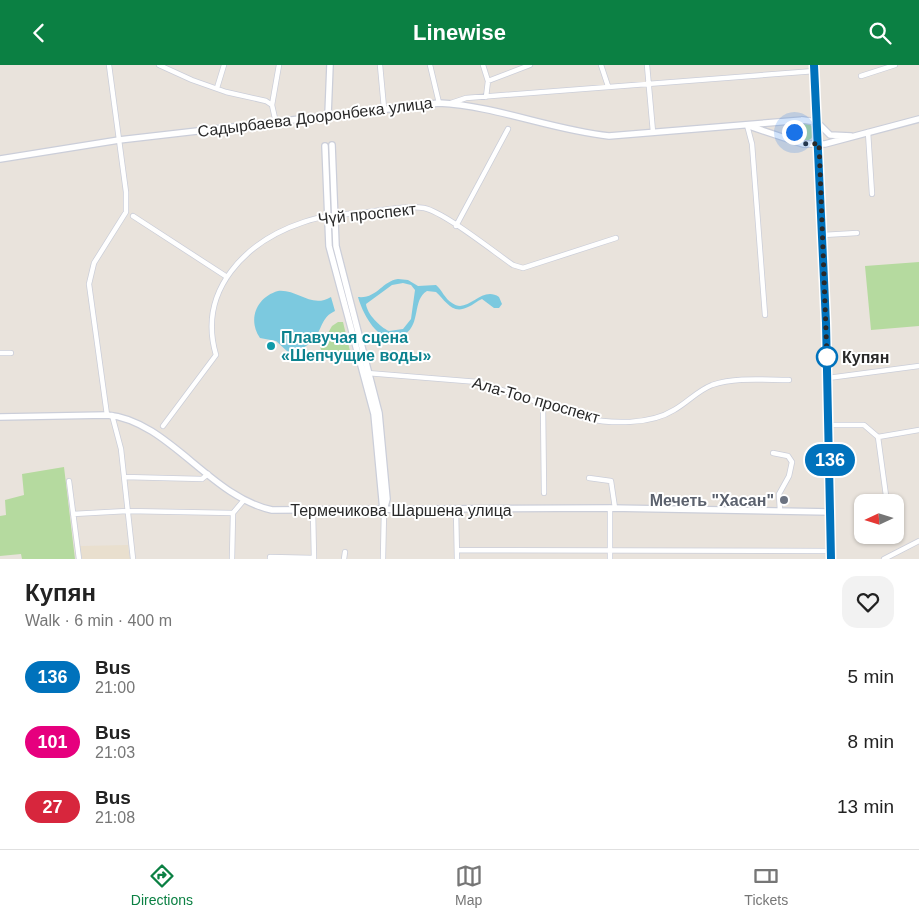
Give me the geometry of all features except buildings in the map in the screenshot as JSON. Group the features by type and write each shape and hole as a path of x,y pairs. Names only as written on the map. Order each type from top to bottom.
{"main road":[{"path":"328,115 330,65"},
{"path":"814,68 819,143 828,378 831,559"},
{"name":"Садырбаева Дооронбека улица","path":"0,159 119,141 276,123 384,108 439,103 451,103 493,111 578,133 609,136 803,120 817,122 830,135 852,136"},
{"path":"852,136 919,119"},
{"path":"803,120 797,124 794,132 797,140 803,144"},
{"name":"Садырбаева Дооронбека улица","path":"748,125 803,144 819,143 852,136"},
{"path":"328,145 331,216 330,247 366,373 374,414 384,510"},
{"name":"Термечикова Шаршена улица","path":"0,417 110,415 138,423 244,500 272,510 612,508 831,512"}],"street":[{"path":"109,65 126,212 94,263 89,284 110,415 121,449 133,559"},
{"path":"159,65 217,88 266,101 272,105"},
{"path":"217,88 224,65"},
{"path":"276,123 272,105 279,65"},
{"path":"380,65 384,108"},
{"path":"430,65 439,103"},
{"path":"483,65 488,81 486,97"},
{"path":"488,81 530,65"},
{"path":"601,65 608,86"},
{"path":"648,65 653,132"},
{"path":"861,76 895,65"},
{"path":"451,103 466,98 814,68"},
{"path":"748,125 752,144 765,315"},
{"path":"456,226 508,129"},
{"path":"868,131 872,194"},
{"name":"Чүй проспект","path":"163,426 216,355 210,318 215,298 227,277 244,257 271,237 305,221 331,216 419,207 437,213 513,265 523,268 616,238"},
{"path":"133,216 227,277"},
{"path":"823,235 858,233"},
{"path":"0,353 11,353"},
{"path":"828,378 919,366"},
{"name":"Ала-Тоо проспект","path":"366,373 470,380 592,419 644,420 670,413 696,393 718,384 734,381 789,380"},
{"path":"543,404 544,493"},
{"path":"829,425 864,425 878,437 886,494"},
{"path":"878,437 919,430"},
{"path":"773,453 788,457 792,462 789,476 779,494 780,511"},
{"path":"124,477 202,479 208,474"},
{"path":"589,478 611,481 610,559"},
{"path":"69,481 79,559"},
{"path":"232,559 233,513 244,500"},
{"path":"383,559 384,510"},
{"path":"456,510 457,559"},
{"path":"73,514 127,511 233,513"},
{"path":"270,559 270,557 314,559 313,511"},
{"path":"884,559 919,541"},
{"path":"457,549 831,551"},
{"path":"344,553 344,559"}],"shaded area":[{"path":"128,545 130,559 82,559 80,546"}],"green space":[{"path":"805,123 811,126 814,132 811,138 805,141 799,138 796,132 799,126"},
{"path":"919,262 919,326 871,330 865,266"},
{"path":"338,322 343,322 350,351 344,359 335,360 323,354 320,347 332,326"},
{"path":"64,467 75,559 22,559 21,554 0,556 0,516 6,515 5,500 24,495 22,474"}],"water":[{"path":"392,280 408,280 418,286 436,285 450,301 458,306 492,294 499,297 502,304 499,308 494,308 482,299 468,307 458,309 450,306 436,292 427,291 419,300 410,330 396,338 388,337 374,328 364,313 358,297 365,297 375,293","holes":["403,283 411,285 415,290 411,319 403,329 389,331 382,327 374,320 366,304 392,285"]},
{"path":"278,291 285,291 317,301 331,297 335,311 324,320 314,339 300,349 288,352 276,341 260,338 256,331 254,316 256,310 264,298"}],"bus line":[{"name":"136","path":"814,65 826,323 831,559"}],"place":[{"name":"Плавучая сцена «Шепчущие воды»","path":"271,346"},
{"name":"Купян","path":"827,357"},
{"name":"Мечеть \"Хасан\"","path":"784,500"}],"route":[{"path":"794,132 797,140 803,144 819,143 827,357"}]}
